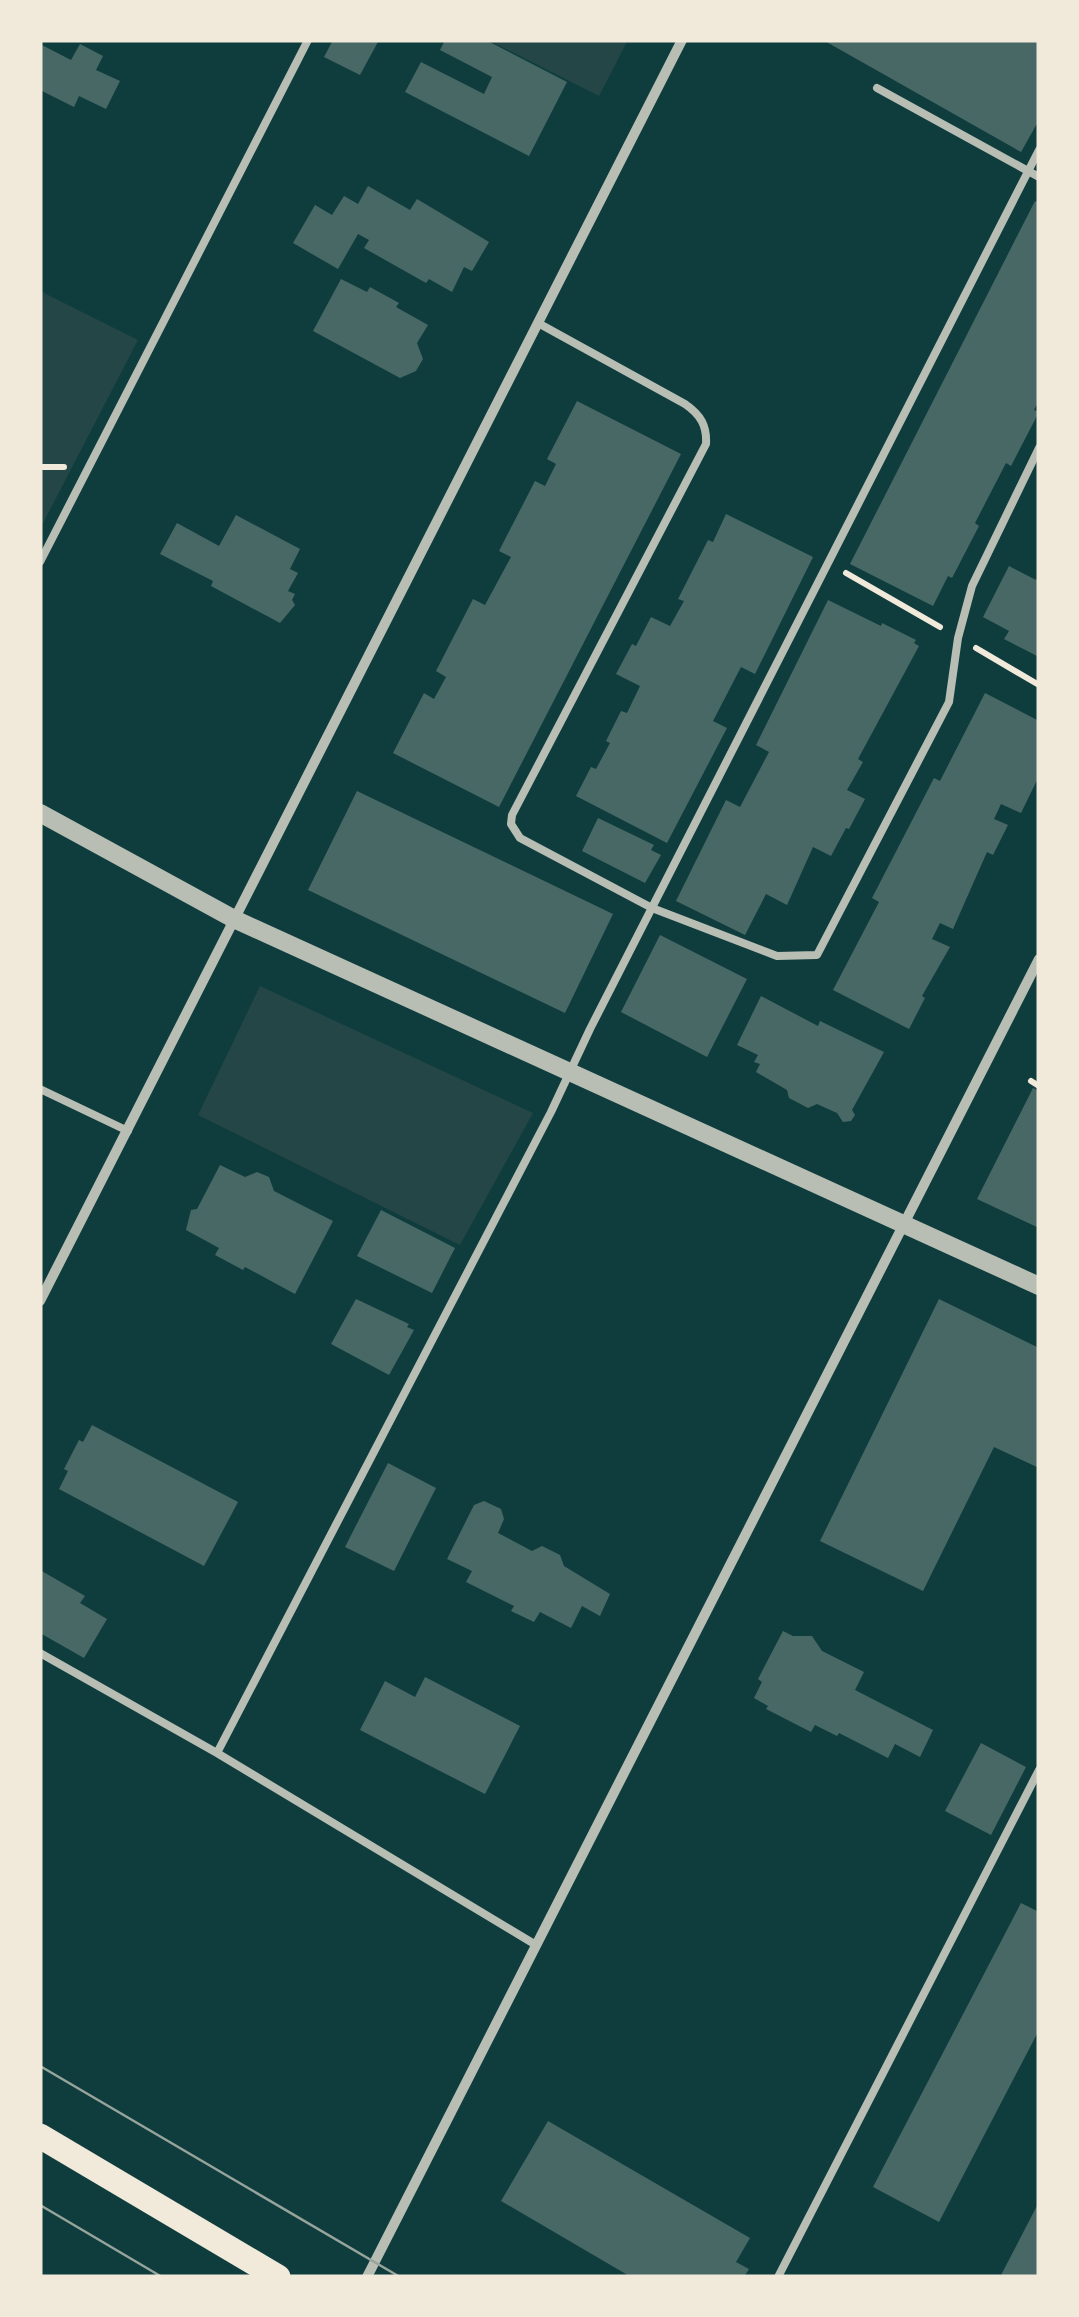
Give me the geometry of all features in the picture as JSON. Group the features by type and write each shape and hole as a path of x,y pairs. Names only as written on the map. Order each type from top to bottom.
{"main road":[{"path":"40,2136 278,2277"}],"street":[{"path":"40,1301 682,40"},
{"path":"40,813 234,919 1039,1286"},
{"path":"367,2277 1039,959"}],"lane":[{"path":"40,562 308,40"},
{"path":"877,88 1039,177"},
{"path":"218,1752 542,1129 1039,150"},
{"path":"538,324 685,404 707,430 706,444 512,815 512,824 520,838 652,908 777,956 817,955 949,702 958,638 972,586 1039,448"},
{"path":"40,1089 128,1131"},
{"path":"40,1653 218,1752 536,1945"},
{"path":"778,2277 1039,1770"}],"path":[{"path":"828,562 1039,684"}],"shaded area":[{"path":"488,40 628,40 599,96"},
{"path":"40,291 138,340 40,529"},
{"path":"260,986 533,1113 460,1245 198,1115"}],"building":[{"path":"333,40 379,40 360,75 324,57"},
{"path":"445,40 486,40 567,82 529,156 405,92 421,62 484,94 492,77 440,50"},
{"path":"823,40 1039,40 1039,120 1021,152"},
{"path":"40,44 71,60 80,44 103,56 96,70 120,81 106,109 79,96 74,107 40,90"},
{"path":"368,186 410,210 417,199 489,242 472,271 464,267 452,292 429,279 426,283 364,248 369,240 358,234 338,269 293,243 315,205 332,215 344,196 358,204"},
{"path":"1035,201 1039,203 1039,400 1034,410 1039,412 1011,466 1006,463 975,523 979,526 933,606 850,564"},
{"path":"341,279 367,292 370,287 428,325 417,343 423,359 416,371 400,378 313,331"},
{"path":"577,401 681,454 499,807 393,753 424,693 434,699 446,677 436,671 473,599 485,605 511,557 499,551 535,481 545,486 556,464 547,459"},
{"path":"726,514 813,557 755,674 741,667 713,721 727,728 667,843 576,796 591,767 596,769 610,743 606,741 621,711 627,713 640,686 616,674 651,617 670,626 684,601 678,599"},
{"path":"236,515 300,549 290,569 298,573 288,591 295,594 295,605 280,623 211,586 213,581 160,554 177,523 219,546"},
{"path":"1009,566 1036,580 1039,573 1039,657 1004,639 1009,631 983,617"},
{"path":"828,600 916,640 914,643 919,646 858,759 863,762 847,790 865,799 849,829 846,828 831,856 813,847 787,905 766,894 745,935 676,901 726,800 740,807 769,752 756,745"},
{"path":"985,693 1039,721 1039,776 1021,813 1001,804 994,819 1008,825 993,855 987,852 953,929 940,923 932,939 950,947 922,996 925,998 909,1029 833,990 879,902 872,898 934,778 940,781"},
{"path":"357,791 613,914 565,1013 308,890"},
{"path":"598,818 654,845 651,850 661,855 645,883 582,851"},
{"path":"660,935 747,979 707,1057 621,1012"},
{"path":"761,996 818,1026 820,1021 884,1052 852,1110 855,1115 851,1121 843,1122 837,1113 817,1104 808,1108 756,1072 760,1064 754,1062 758,1055 737,1045"},
{"path":"1033,1088 1039,1091 1039,1228 977,1199"},
{"path":"220,1165 245,1177 257,1172 269,1177 274,1191 333,1221 295,1294 215,1255 219,1248 186,1230 191,1210 197,1209"},
{"path":"381,1210 455,1248 432,1293 357,1256"},
{"path":"356,1299 414,1330 389,1375 331,1344"},
{"path":"939,1299 1039,1348 1039,1468 994,1447 923,1591 820,1541"},
{"path":"92,1425 238,1502 204,1566 59,1489 68,1471 64,1469"},
{"path":"388,1463 436,1488 394,1571 345,1547"},
{"path":"484,1501 501,1509 504,1519 498,1533 532,1551 542,1546 560,1555 564,1566 610,1594 600,1616 582,1606 571,1628 540,1612 534,1622 511,1611 514,1606 466,1582 472,1571 447,1559 474,1505"},
{"path":"40,1570 85,1596 80,1603 107,1619 84,1658 40,1633"},
{"path":"783,1631 793,1636 812,1636 822,1651 864,1672 855,1690 933,1730 920,1757 895,1744 888,1758 839,1733 837,1736 815,1725 811,1732 766,1709 768,1706 754,1698 762,1682 758,1679"},
{"path":"425,1677 520,1726 485,1794 360,1730 385,1681 415,1697"},
{"path":"981,1743 1026,1767 991,1835 945,1811"},
{"path":"1021,1903 1039,1912 1039,2030 939,2222 873,2187"},
{"path":"548,2121 750,2238 736,2262 749,2269 744,2277 631,2277 501,2201"},
{"path":"1039,2202 1039,2277 1000,2277"}],"tram line":[{"path":"40,2066 400,2277"},
{"path":"40,2205 162,2277"}]}
